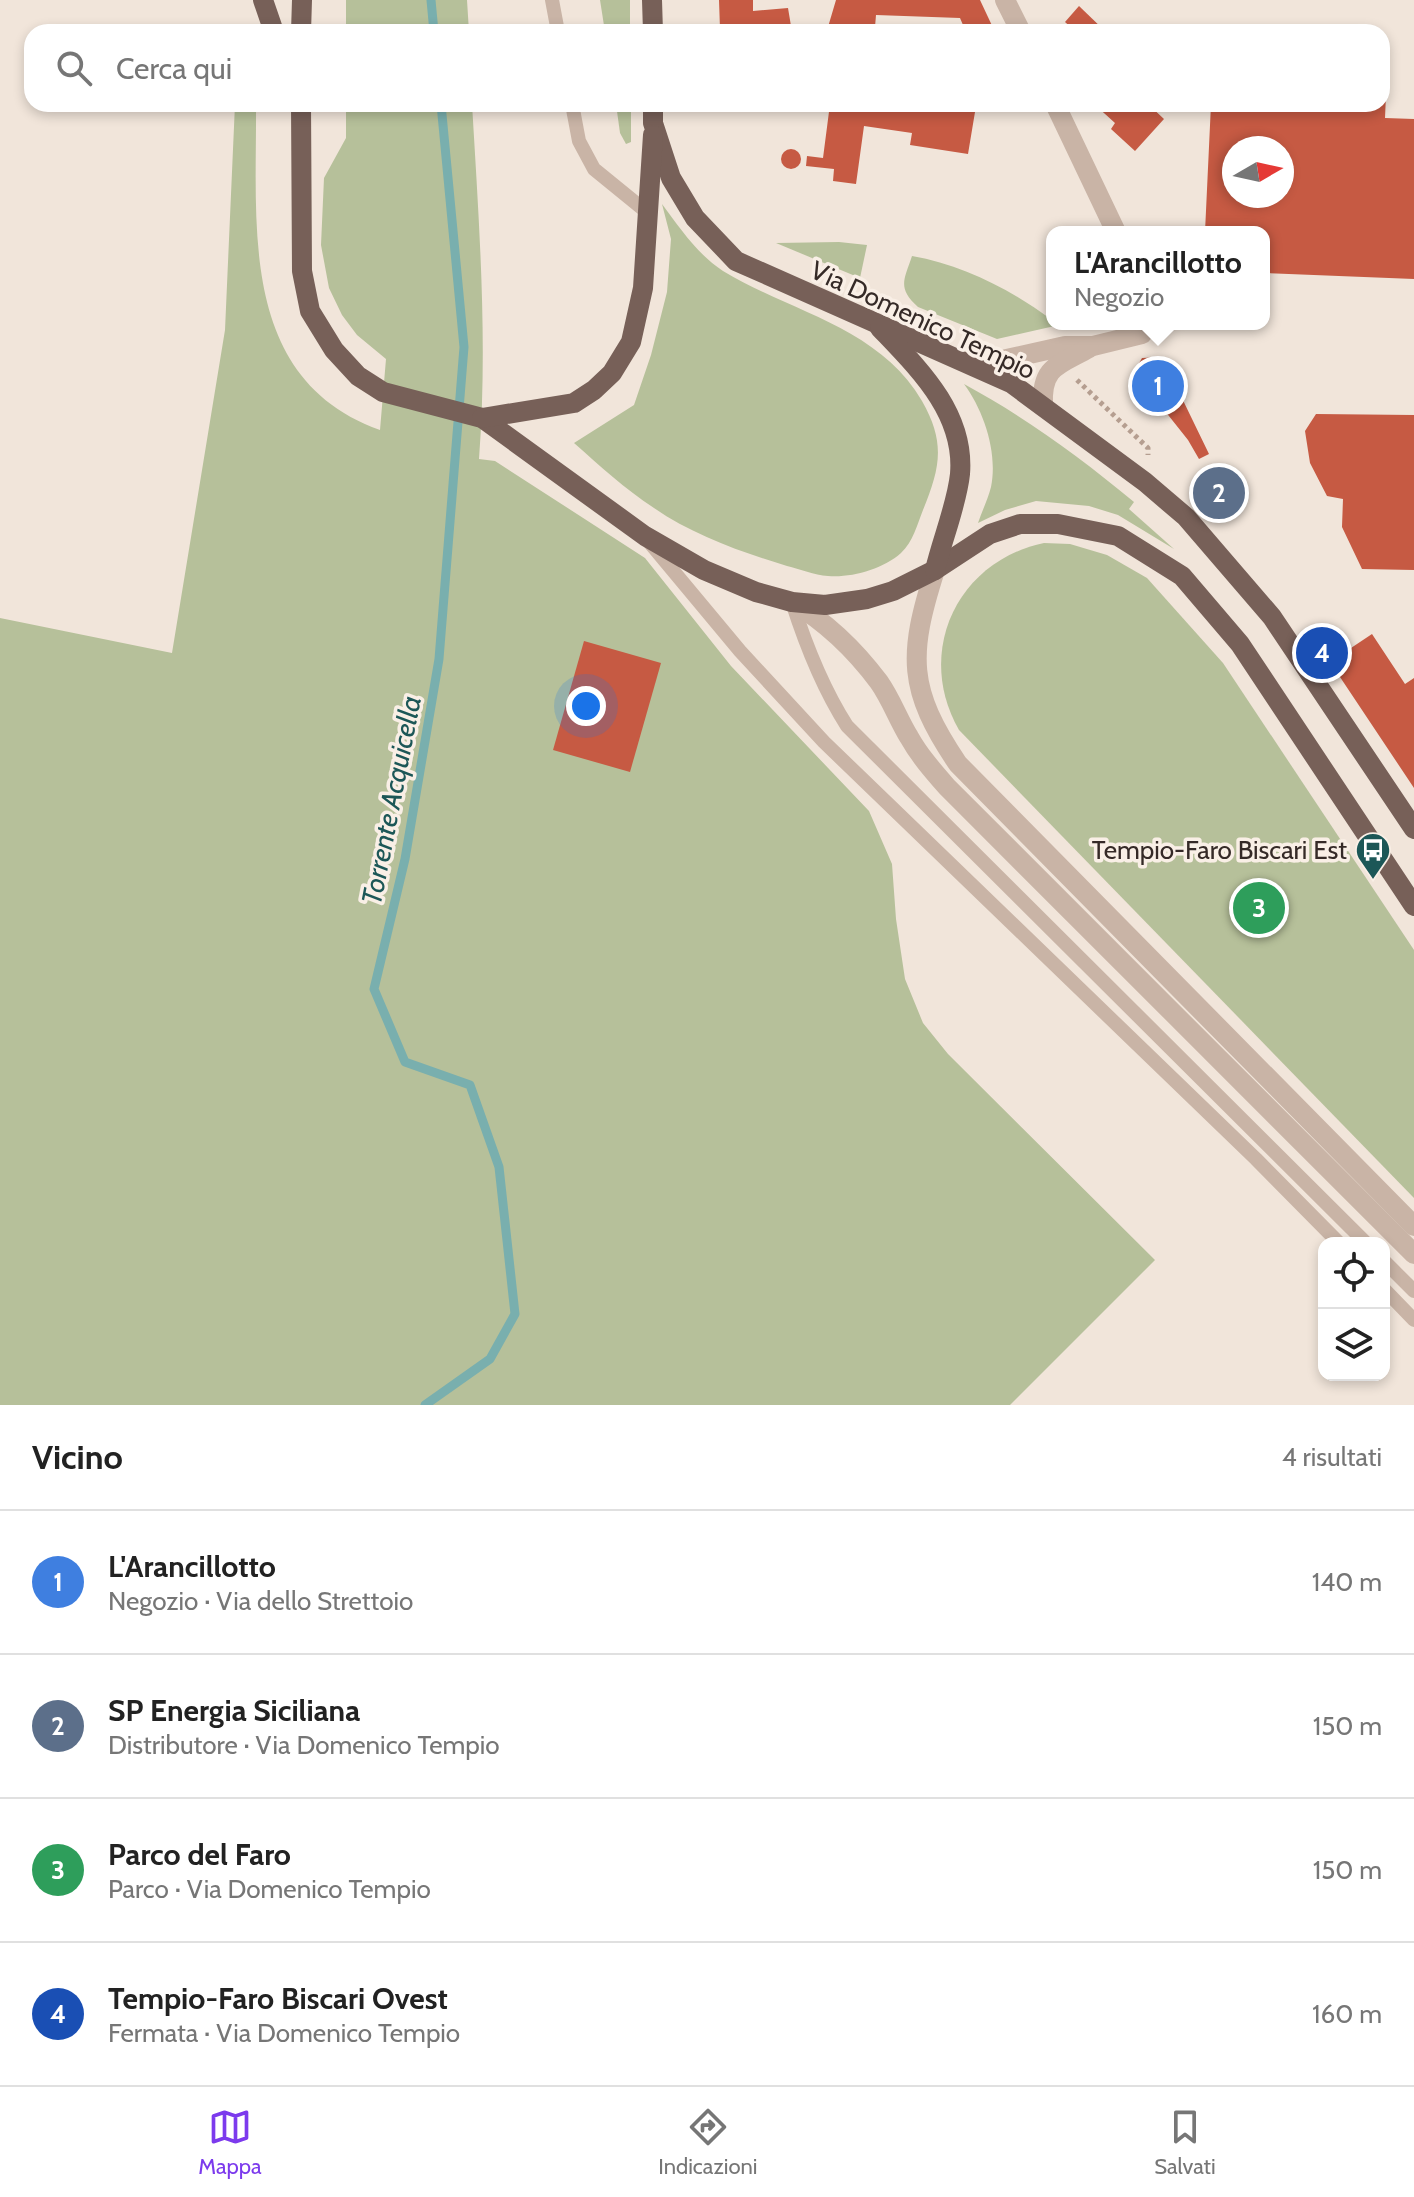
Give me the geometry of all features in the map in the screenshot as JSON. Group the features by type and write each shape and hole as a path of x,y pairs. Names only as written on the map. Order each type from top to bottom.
{"main road":[{"path":"263,0 271,24"},
{"path":"301,24 302,0"},
{"path":"652,0 653,24"},
{"path":"288,112 301,200"},
{"path":"301,112 302,271 310,311 334,350 358,376 383,392 482,418 645,536 704,570 756,592 792,602 825,605 867,599 893,591 935,570 990,534 1020,524 1058,524 1118,536 1182,576 1240,644 1414,906"},
{"path":"482,418 574,403 612,373 631,342 643,288 653,113"},
{"name":"Via Domenico Tempio","path":"653,113 671,178 715,241 736,261 1011,383 1145,482 1186,517 1272,617 1414,829"},
{"path":"874,322 928,378 956,429 960,477 935,570"}],"street":[{"path":"1005,0 1017,24"},
{"path":"1059,112 1113,226"},
{"path":"971,364 1065,346 1093,346 1142,334 1144,330"},
{"path":"1043,405 1044,379 1052,369 1093,346"},
{"path":"935,570 923,607 915,655 919,692 936,732 958,764 1414,1226"},
{"path":"792,602 817,616 838,635 878,681 917,750 947,787 1414,1254"}],"lane":[{"path":"552,0 556,24"},
{"path":"574,112 579,141 594,169 648,213"},
{"path":"645,536 740,651 824,742 1333,1237"},
{"path":"792,602 827,695 847,726 1360,1237"},
{"path":"1390,1267 1414,1291"},
{"path":"1390,1295 1414,1320"}],"path":[{"path":"1066,370 1148,448 1147,462"}],"green space":[{"path":"346,0 467,0 468,24 346,24"},
{"path":"600,0 630,0 630,24 604,24"},
{"path":"235,112 256,112 258,247 265,294 279,337 301,375 334,406 380,430 386,359 357,335 342,315 329,288 321,245 324,178 346,138 346,112 472,112 483,326 479,459 495,461 645,558 731,666 869,811 892,864 905,979 923,1023 948,1054 1155,1260 1010,1405 0,1405 0,618 172,653 225,330"},
{"path":"617,112 631,112 631,142 626,144 620,133"},
{"path":"662,204 705,257 723,271 858,338 904,376 922,401 935,430 936,468 912,539 894,559 867,571 847,576 828,576 735,549 701,535 654,508 574,443 634,405 667,292 671,239"},
{"path":"776,243 867,245 860,278"},
{"path":"912,256 949,265 1003,288 1036,309 1046,316 1046,328 997,339 918,307 907,294 905,278"},
{"path":"964,384 1052,438 1093,469 1134,502 1129,509 1174,549 1118,515 1089,506 1036,501 1005,510 978,523 991,487 993,460 983,419"},
{"path":"1044,543 1070,544 1107,555 1147,578 1223,663 1414,950 1414,1198 959,730 946,700 941,670 943,641 952,614 967,589 988,569 1014,553"}],"building":[{"path":"719,0 753,0 753,11 788,8 791,24 720,24"},
{"path":"836,0 980,0 991,24 963,24 960,18 876,15 875,24 829,24"},
{"path":"1079,6 1098,24 1067,24 1065,22"},
{"path":"829,112 975,112 968,154 910,145 912,133 864,126 856,184 833,181 834,169 806,166 807,156 823,158"},
{"path":"1103,112 1157,112 1164,119 1135,151 1111,129 1115,123"},
{"path":"1211,112 1385,112 1385,118 1414,119 1414,279 1270,273 1270,226 1205,226"},
{"path":"791,149 798,152 801,159 798,166 791,169 784,166 781,159 784,152"},
{"path":"1162,357 1209,454 1199,459 1188,440 1134,372 1142,358"},
{"path":"1316,414 1414,415 1414,570 1362,569 1342,527 1343,499 1327,496 1310,463 1305,431"},
{"path":"1224,467 1245,499 1218,516 1198,483"},
{"path":"1372,634 1405,684 1414,678 1414,788 1330,662"},
{"path":"584,641 661,663 630,772 553,750"}],"waterway":[{"name":"Torrente Acquicella","path":"431,0 433,24"},
{"name":"Torrente Acquicella","path":"425,1405 490,1359 515,1314 499,1167 470,1085 405,1062 374,989 405,859 439,659 464,347 442,112"}],"place":[{"name":"L'Arancillotto","path":"1158,386"},
{"name":"SP Energia Siciliana","path":"1219,493"},
{"name":"Tempio-Faro Biscari Ovest","path":"1322,653"},
{"name":"Tempio-Faro Biscari Est","path":"1373,881"},
{"name":"Parco del Faro","path":"1259,908"}]}
